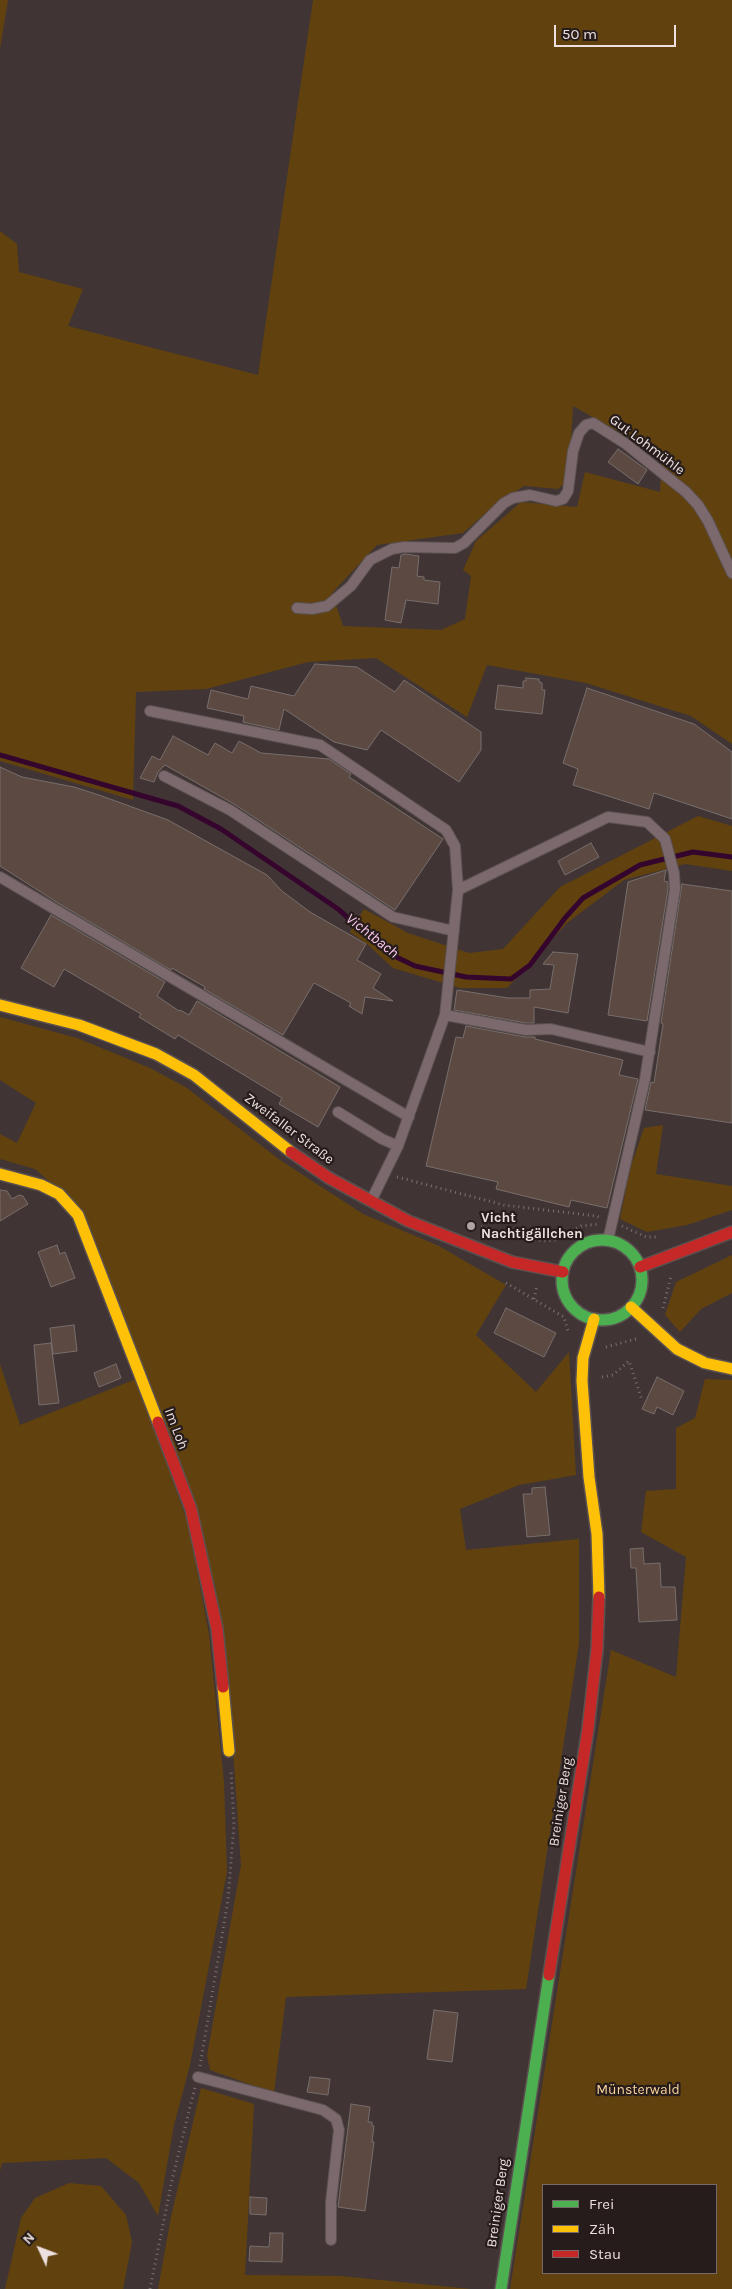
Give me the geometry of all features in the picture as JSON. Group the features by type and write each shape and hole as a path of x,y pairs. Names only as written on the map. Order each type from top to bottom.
{"main road":[{"name":"Zweifaller Straße","path":"0,1005 42,1014 156,1054 194,1075 290,1151 329,1178 370,1202 408,1221 475,1249 512,1262 563,1272"},
{"name":"Im Loh","path":"0,1174 41,1186 59,1194 78,1214 191,1508 217,1629 229,1750"},
{"path":"640,1267 732,1232"},
{"path":"596,1240 608,1240 628,1249 635,1257 640,1267 642,1284 640,1292 631,1307 620,1315 607,1319 594,1319 576,1310 569,1302 564,1293 563,1272 567,1261 574,1251 584,1244 596,1240"},
{"path":"631,1307 649,1325 686,1355 704,1363 724,1369 732,1369"},
{"name":"Breiniger Berg","path":"501,2289 518,2169 588,1729 597,1649 599,1615 597,1534 589,1477 582,1381 587,1342 594,1319"}],"lane":[{"name":"Gut Lohmühle","path":"296,608 312,609 327,606 351,586 370,560 392,549 404,547 455,548 464,543 504,503 514,498 530,495 556,501 563,499 568,491 574,451 579,433 586,425 593,423 626,444 686,492 698,505 732,574"},
{"path":"150,711 320,745 446,830 455,846 458,890 445,1015 398,1146 370,1202"},
{"path":"164,776 230,810 393,917 454,931"},
{"path":"458,890 608,818 647,822 665,839 674,872 675,889 650,1052 608,1240"},
{"path":"0,877 409,1117"},
{"path":"445,1015 526,1030 551,1029 650,1052"},
{"path":"338,1112 382,1139 398,1146"},
{"path":"198,2077 323,2110 336,2119 338,2130 331,2202 331,2240"}],"path":[{"path":"384,1174 504,1205 596,1216 646,1236 656,1237"},
{"path":"470,1226 478,1226 542,1241 556,1240 581,1226 612,1224"},
{"path":"504,1282 564,1317 567,1324 568,1338 608,1347 636,1340 660,1314 672,1278"},
{"path":"582,1381 613,1375 629,1361 642,1400"},
{"path":"150,2289 172,2180 198,2077 228,1900 234,1824 229,1750"}],"green space":[{"path":"0,0 8,0 0,49"},
{"path":"313,0 732,0 732,744 691,716 586,683 487,665 467,717 376,658 308,662 206,689 136,692 133,800 0,761 0,231 17,244 19,272 83,289 68,326 258,375","holes":["573,406 662,456 660,492 585,472 577,507 521,502 476,541 463,570 471,576 465,619 441,630 343,626 332,593 377,545 463,533 495,505 524,486 558,489 566,482 570,462"]},
{"path":"698,816 732,826 732,871 685,864 624,880 567,923 507,988 460,988 393,968 367,944 350,932 364,909 408,933 469,953 503,949 560,887"},
{"path":"0,1017 77,1038 150,1068 187,1088 280,1160 363,1214 439,1246 506,1285 476,1335 536,1392 569,1352 576,1475 519,1485 460,1509 466,1550 579,1539 579,1643 526,1989 286,1997 274,2093 210,2070 207,2056 241,1865 231,1721 215,1585 83,1211 35,1169 0,1159 0,1134 17,1143 36,1103 0,1080"},
{"path":"663,1125 656,1174 732,1186 732,1210 687,1225 647,1232 620,1219 630,1169 644,1128"},
{"path":"732,1255 732,1293 701,1309 680,1332 665,1315 676,1282"},
{"path":"0,1364 20,1425 136,1379 188,1523 209,1634 224,1782 227,1872 190,2065 174,2125 158,2216 139,2183 106,2158 2,2163 0,2171"},
{"name":"Münsterwald","path":"705,1379 732,1380 732,2289 510,2289 611,1650 676,1677 686,1557 641,1532 646,1491 676,1489 676,1428 695,1418"},
{"path":"201,2088 254,2104 245,2275 340,2276 471,2289 158,2289 171,2217"},
{"path":"69,2183 101,2186 126,2215 132,2242 123,2289 5,2289 21,2218 35,2198"}],"building":[{"path":"618,449 647,470 638,484 608,462"},
{"path":"401,555 419,556 417,576 424,577 424,580 440,582 438,604 406,600 401,623 385,620 392,567 399,568"},
{"path":"315,664 357,667 395,692 404,680 481,732 481,750 459,782 381,730 367,750 334,742 284,709 279,730 243,722 244,716 207,708 211,690 248,699 251,686 294,696"},
{"path":"526,678 539,679 539,682 542,683 542,690 545,690 542,714 495,709 498,685 523,688 523,681 526,681"},
{"path":"587,688 694,724 732,752 732,819 654,793 649,809 573,785 578,769 563,763"},
{"path":"173,736 208,755 215,743 232,753 239,741 261,753 329,759 351,774 349,777 443,839 395,910 234,804 165,765 158,772 154,782 140,778 152,756 160,760"},
{"path":"0,767 22,777 74,787 168,820 267,875 282,891 310,912 366,944 357,960 381,974 373,988 393,1001 365,997 362,1014 349,1006 351,1003 314,983 283,1035 204,989 205,987 172,968 171,970 58,903 0,866"},
{"path":"591,843 599,857 565,875 558,861"},
{"path":"666,870 664,881 668,882 668,889 647,1021 608,1015 628,882"},
{"path":"682,884 732,891 732,1123 645,1110 651,1082 654,1083"},
{"path":"51,915 165,982 157,996 179,1011 189,1015 197,1001 340,1087 318,1127 279,1104 282,1098 178,1035 175,1039 139,1017 141,1014 64,969 54,987 21,968"},
{"path":"553,952 578,954 568,1013 534,1007 534,1023 526,1023 454,1010 457,990 508,998 530,998 530,990 550,989 554,965 543,964"},
{"path":"466,1026 525,1037 535,1037 535,1039 623,1060 619,1075 638,1079 607,1208 571,1200 569,1207 496,1189 498,1182 426,1166 456,1037 463,1038"},
{"path":"0,1190 7,1191 12,1199 19,1195 23,1196 28,1204 0,1221"},
{"path":"57,1245 60,1254 65,1252 75,1278 51,1287 38,1252"},
{"path":"506,1308 556,1333 544,1357 494,1333"},
{"path":"74,1325 77,1351 53,1354 50,1328"},
{"path":"51,1343 59,1403 39,1405 34,1345"},
{"path":"116,1364 121,1378 99,1387 94,1373"},
{"path":"657,1377 684,1391 673,1415 657,1407 654,1414 642,1409"},
{"path":"545,1487 550,1535 527,1537 523,1494 532,1494 532,1488"},
{"path":"643,1548 644,1564 660,1563 661,1587 675,1587 677,1620 639,1622 636,1568 631,1568 630,1549"},
{"path":"434,2010 458,2013 452,2062 427,2059"},
{"path":"310,2077 330,2079 328,2095 307,2092"},
{"path":"351,2104 370,2107 368,2122 372,2122 372,2126 374,2126 372,2142 374,2142 365,2211 338,2207"},
{"path":"250,2197 267,2198 266,2215 250,2214"},
{"path":"270,2233 283,2233 282,2262 249,2261 250,2246 269,2247"}],"waterway":[{"name":"Vichtbach","path":"0,755 178,806 221,829 338,909 388,953 415,966 466,977 511,979 530,965 565,918 583,898 640,865 693,852 732,857"}],"traffic: fast":[{"path":"602,1240 617,1243 630,1252 639,1265 642,1280 639,1295 630,1308 617,1317 602,1320 587,1317 574,1308 565,1295 562,1280 565,1265 574,1252 587,1243 602,1240"},
{"path":"501,2289 549,1975"}],"traffic: slow":[{"path":"0,1005 79,1025 156,1054 194,1075 291,1152"},
{"path":"0,1174 41,1185 59,1194 78,1215 158,1422"},
{"path":"631,1307 677,1349 705,1363 732,1369"},
{"path":"594,1319 583,1358 582,1381 589,1477 597,1534 599,1597"},
{"path":"223,1687 229,1751"}],"traffic: jam":[{"path":"291,1152 329,1178 408,1221 512,1262 563,1272"},
{"path":"640,1267 732,1232"},
{"path":"158,1422 191,1509 217,1629 223,1687"},
{"path":"549,1975 588,1729 597,1649 599,1597"}],"place":[{"name":"Vicht Nachtigällchen","path":"471,1226"}]}
